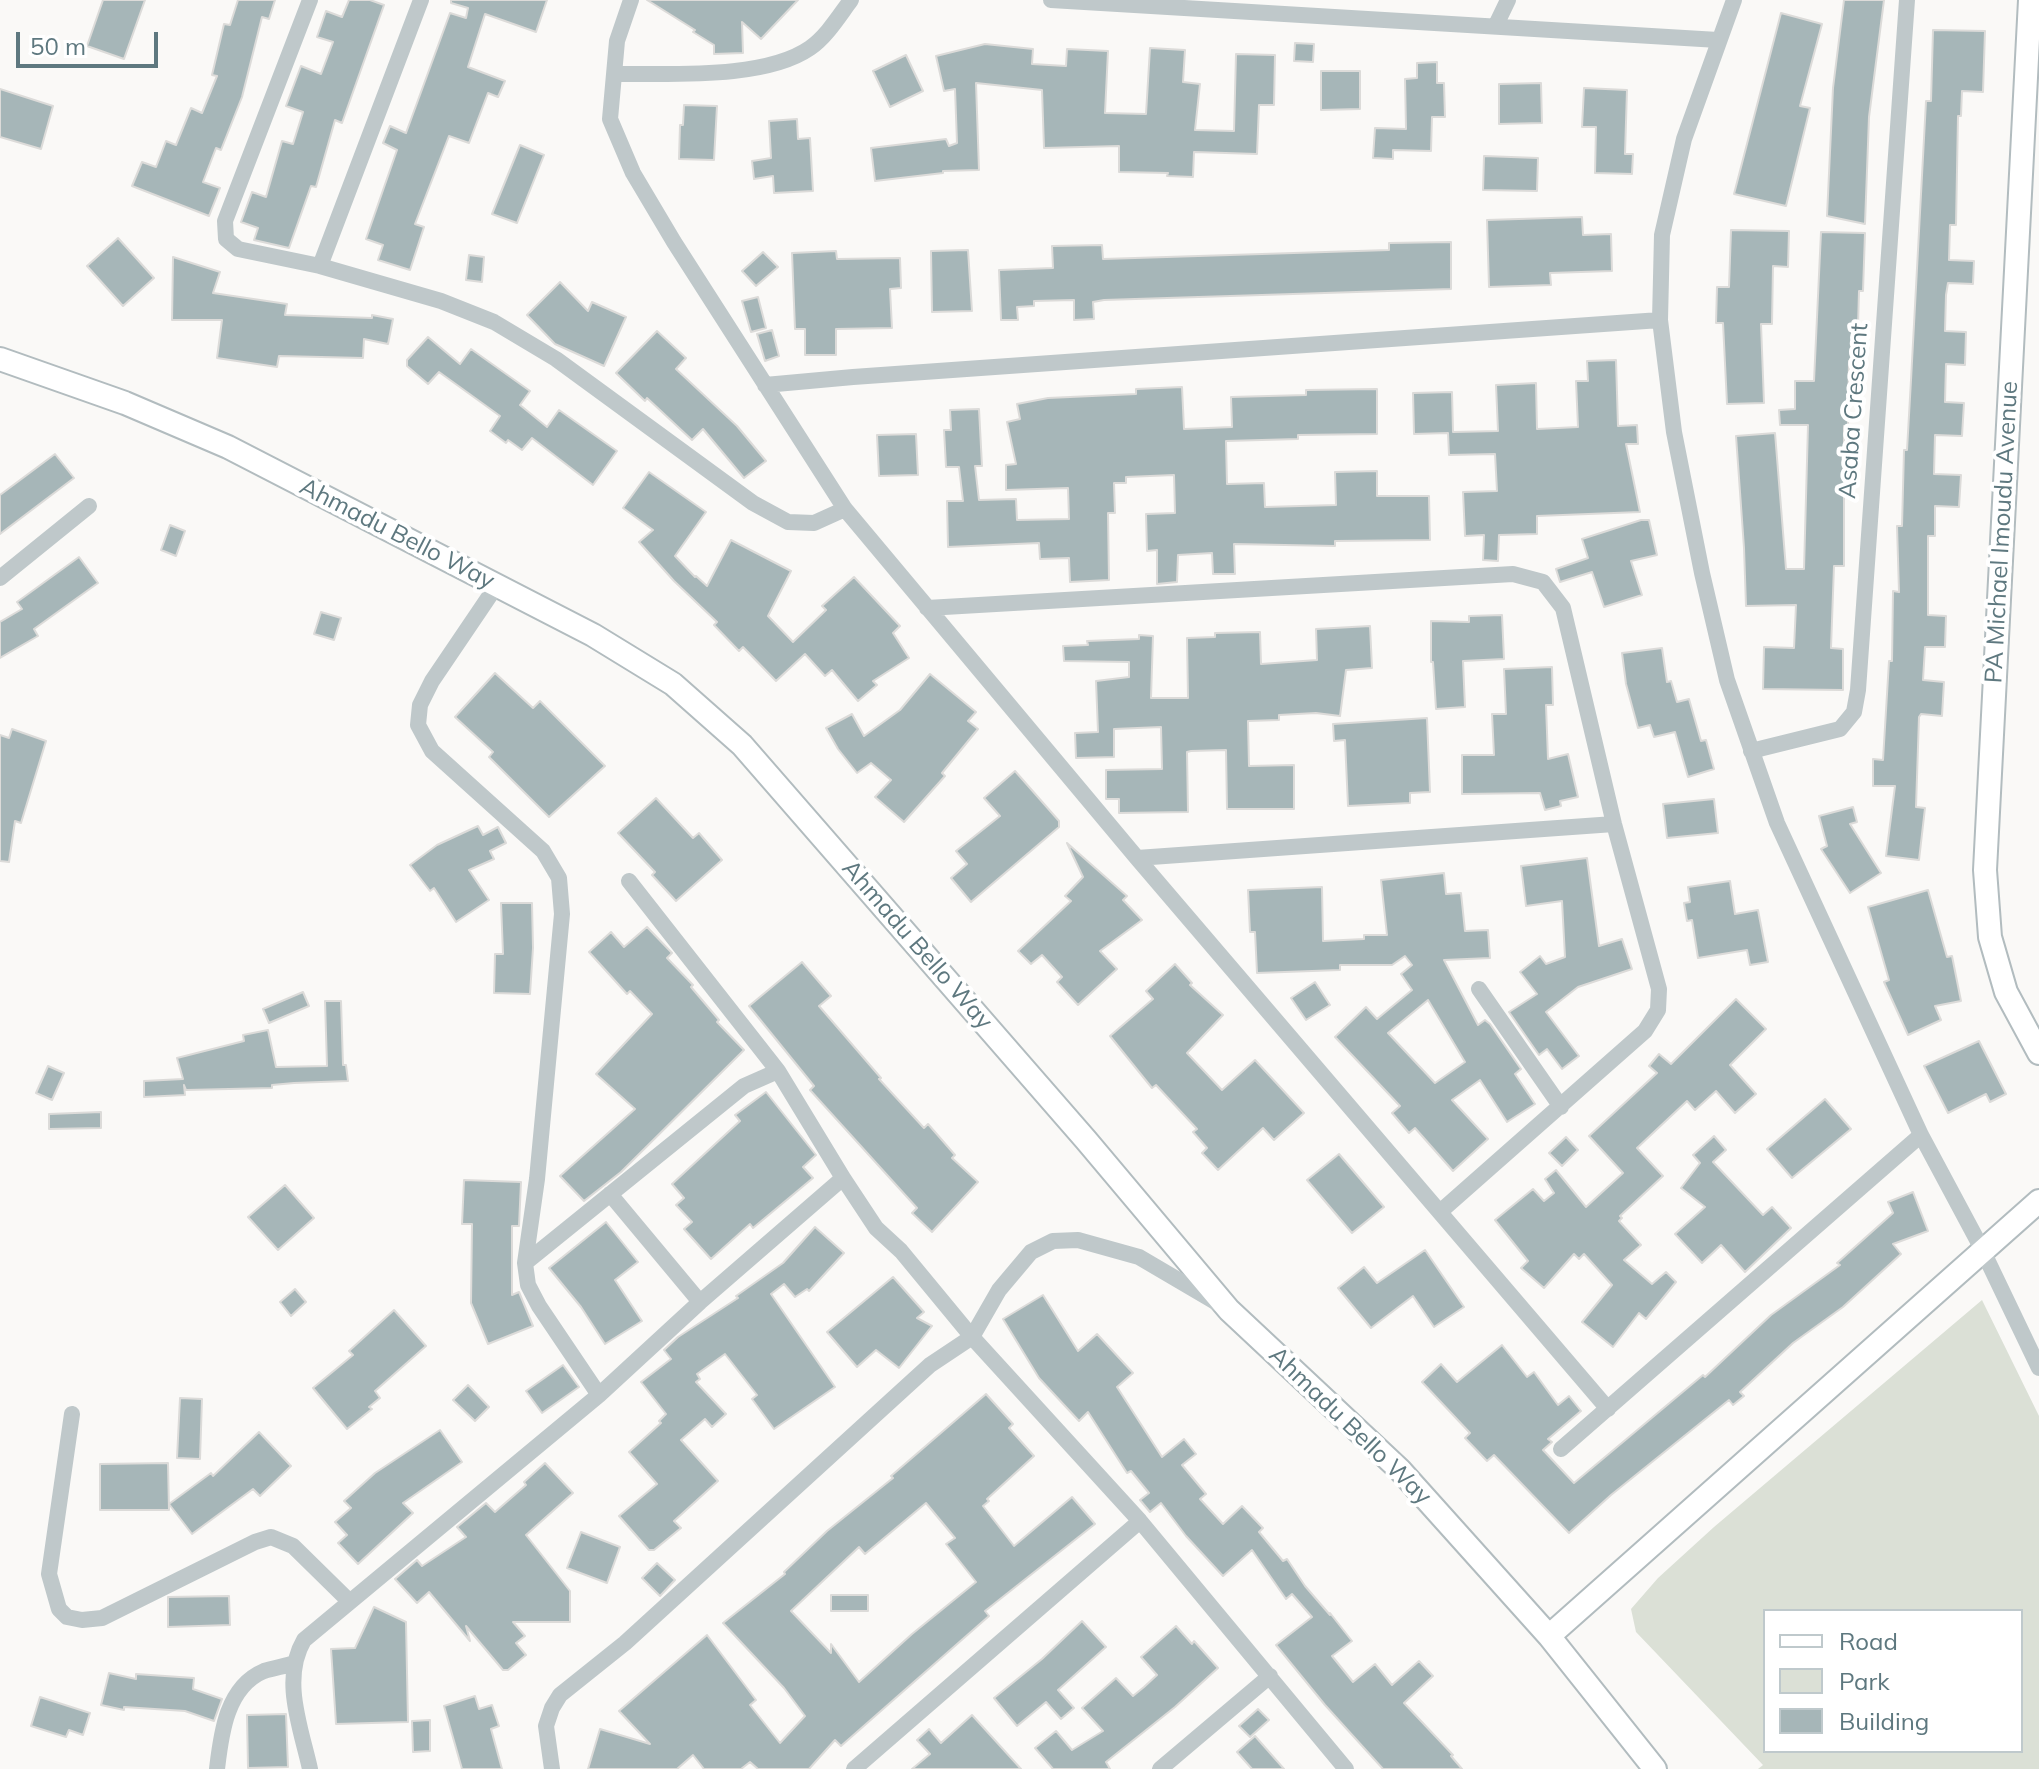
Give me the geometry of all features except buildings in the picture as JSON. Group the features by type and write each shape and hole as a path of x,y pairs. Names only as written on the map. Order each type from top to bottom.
{"street":[{"path":"310,0 225,221 226,239 238,249 320,266 441,301 494,322 556,359 753,503 788,522 814,523 845,509"},
{"path":"320,266 421,0"},
{"path":"631,0 617,41 610,119 633,173 845,509 1137,858 1608,1409"},
{"path":"614,74 721,72 782,61 810,48 829,30 851,0"},
{"path":"1051,0 1260,6 1718,40"},
{"path":"1496,25 1508,0"},
{"path":"1734,0 1684,139 1662,235 1660,320 1674,432 1702,573 1727,680 1777,823 1921,1135 1982,1249 2039,1368"},
{"name":"Asaba Crescent","path":"1751,751 1840,729 1854,712 1860,674 1907,0"},
{"name":"PA Michael Imoudu Avenue","path":"2030,0 2031,110 1985,870 1990,937 2006,992 2039,1053"},
{"path":"765,385 869,375 1660,320"},
{"name":"Ahmadu Bello Way","path":"0,359 125,403 228,447 593,635 673,684 742,745 1086,1140 1229,1310 1400,1470 1549,1636 1655,1769"},
{"path":"0,578 89,506"},
{"path":"927,608 1513,574 1543,582 1563,608 1614,824 1659,989 1658,1010 1645,1031 1441,1211"},
{"path":"497,585 432,681 420,705 418,725 432,751 543,851 559,878 562,914 537,1179 525,1263 528,1285 539,1306 599,1395"},
{"path":"1137,858 1614,824"},
{"path":"629,881 778,1071 876,1228 901,1251 972,1337 1140,1521 1346,1769"},
{"path":"1479,989 1561,1107"},
{"path":"525,1263 744,1086 778,1071"},
{"path":"1561,1449 1921,1135"},
{"path":"310,1769 292,1684 296,1653 304,1640 599,1395 843,1178"},
{"path":"610,1194 700,1302"},
{"path":"1549,1636 2039,1201"},
{"path":"552,1769 546,1726 560,1695 625,1643 930,1365 972,1337 999,1290 1031,1252 1053,1241 1078,1240 1139,1257 1229,1310"},
{"path":"72,1414 49,1574 59,1609 67,1617 82,1620 102,1618 255,1542 271,1537 293,1546 349,1601"},
{"path":"854,1769 1140,1521"},
{"path":"217,1769 223,1722 243,1687 262,1672 295,1663"},
{"path":"1160,1769 1270,1676"}],"green space":[{"path":"1982,1300 2039,1416 2039,1769 1758,1769 1763,1765 1636,1632 1631,1609 1658,1578"}]}
